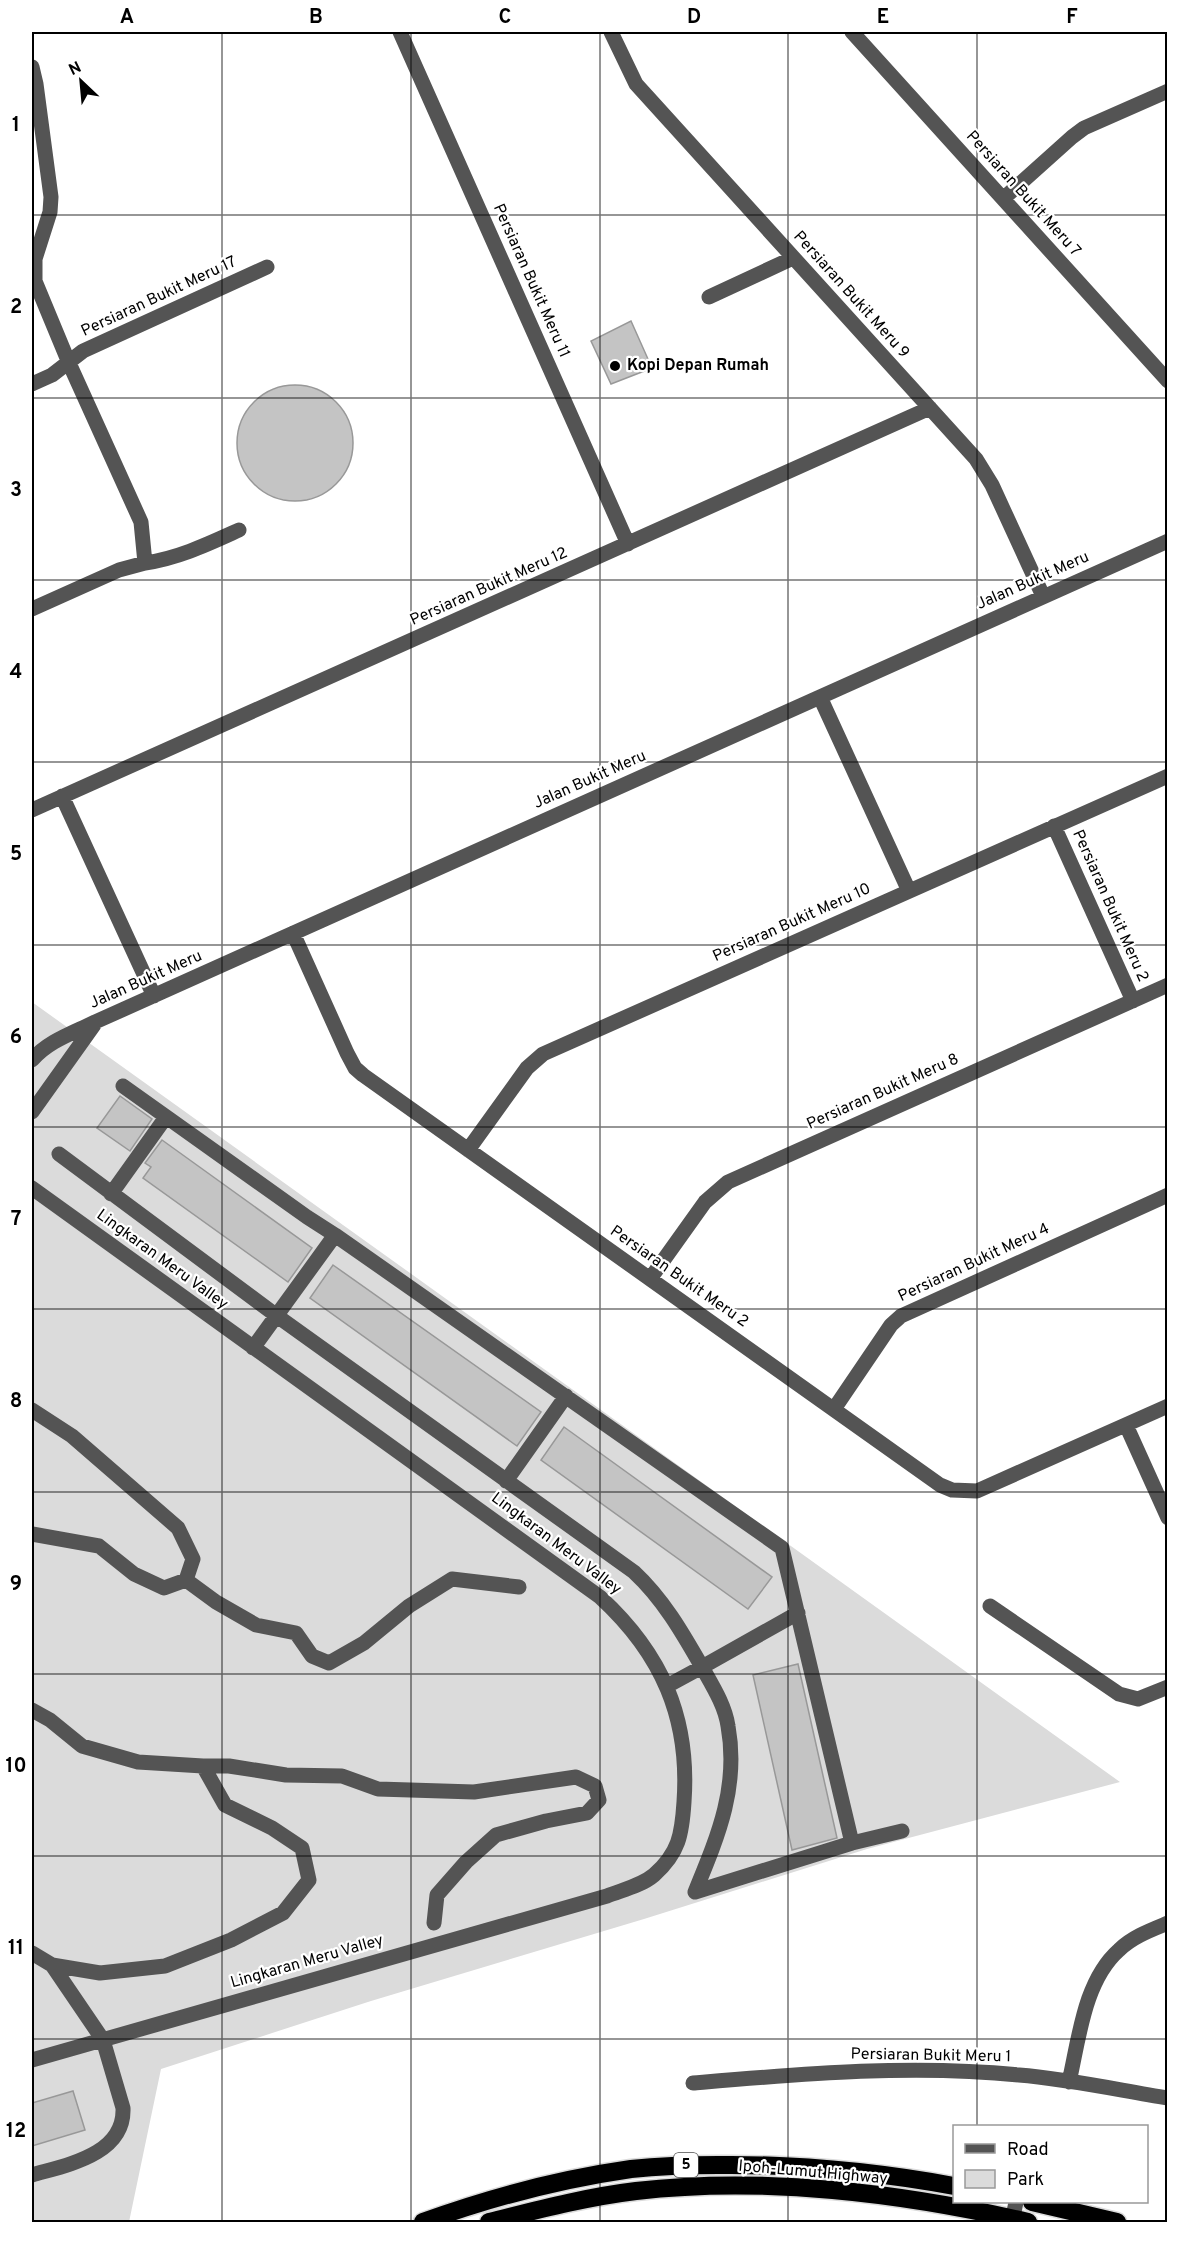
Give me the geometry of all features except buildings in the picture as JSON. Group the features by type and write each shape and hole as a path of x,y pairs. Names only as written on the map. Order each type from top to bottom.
{"highway":[{"name":"Ipoh-Lumut Highway","path":"423,2223 486,2202 631,2169 680,2166 779,2166 884,2175 953,2186"},
{"name":"Ipoh-Lumut Highway","path":"489,2223 584,2200 634,2191 681,2187 776,2187 837,2192 1017,2216"},
{"path":"1036,2203 1117,2223"},
{"path":"938,2205 964,2223"}],"street":[{"name":"Persiaran Bukit Meru 11","path":"400,32 628,544"},
{"name":"Persiaran Bukit Meru 9","path":"611,32 636,84 976,459 985,471 1043,596"},
{"name":"Persiaran Bukit Meru 7","path":"852,32 1167,381"},
{"path":"32,67 51,197 50,212 35,259 35,281 69,363 141,522 145,563"},
{"path":"1004,198 1084,128 1167,91"},
{"path":"709,297 793,258"},
{"name":"Persiaran Bukit Meru 17","path":"32,384 52,375 83,351 267,267"},
{"name":"Persiaran Bukit Meru 12","path":"32,810 930,408"},
{"path":"32,609 119,570 183,555 239,530"},
{"name":"Jalan Bukit Meru","path":"32,1060 38,1052 52,1043 95,1022 1167,541"},
{"path":"820,696 909,891"},
{"name":"Persiaran Bukit Meru 10","path":"468,1150 527,1068 543,1054 1167,776"},
{"path":"62,796 154,996"},
{"name":"Persiaran Bukit Meru 2","path":"1054,826 1133,1001"},
{"name":"Persiaran Bukit Meru 2","path":"293,933 356,1068 940,1485 964,1492 977,1491 1167,1406"},
{"name":"Persiaran Bukit Meru 8","path":"650,1279 705,1202 728,1182 1167,985"},
{"path":"32,1112 95,1022"},
{"path":"123,1086 782,1548 852,1843"},
{"path":"111,1194 166,1117"},
{"path":"59,1154 277,1316 634,1572 651,1588 676,1623 702,1667 722,1707 728,1725 731,1784 718,1832 695,1892 852,1843 902,1831"},
{"name":"Lingkaran Meru Valley","path":"32,1188 600,1597 619,1614 632,1630 667,1686 680,1725 686,1775 683,1821 678,1845 672,1856 652,1877 642,1883 607,1896 32,2060"},
{"name":"Persiaran Bukit Meru 4","path":"834,1409 891,1325 901,1316 1167,1195"},
{"path":"254,1348 335,1234"},
{"path":"506,1481 566,1396"},
{"path":"32,1410 72,1436 178,1528 193,1559 186,1580"},
{"path":"1126,1425 1167,1518"},
{"path":"32,1534 99,1546 134,1574 164,1588 186,1580"},
{"path":"186,1580 216,1602 256,1624 296,1634 312,1656 329,1663 364,1643 409,1606 452,1579 519,1587"},
{"path":"990,1606 1119,1694 1138,1699 1167,1687"},
{"path":"667,1686 798,1613"},
{"path":"32,1710 50,1720 82,1746 138,1762 229,1766 286,1775 342,1776 378,1789 474,1792 576,1777 595,1786 598,1800 587,1813 546,1821 496,1835 466,1862 437,1895 434,1923"},
{"path":"32,1953 52,1965 100,1973 165,1966 231,1940 283,1912 309,1880 302,1848 272,1828 225,1805 203,1766"},
{"path":"1069,2082 1086,2007 1106,1964 1119,1949 1167,1923"},
{"path":"32,2175 82,2161 94,2155 105,2147 119,2130 124,2119 123,2108 103,2040 52,1965"},
{"name":"Persiaran Bukit Meru 1","path":"693,2084 801,2075 909,2071 1020,2075 1167,2098"}],"green space":[{"path":"32,1002 1120,1782 867,1849 371,2001 161,2069 129,2222 32,2222"}],"place":[{"name":"Kopi Depan Rumah","path":"615,366"}]}
